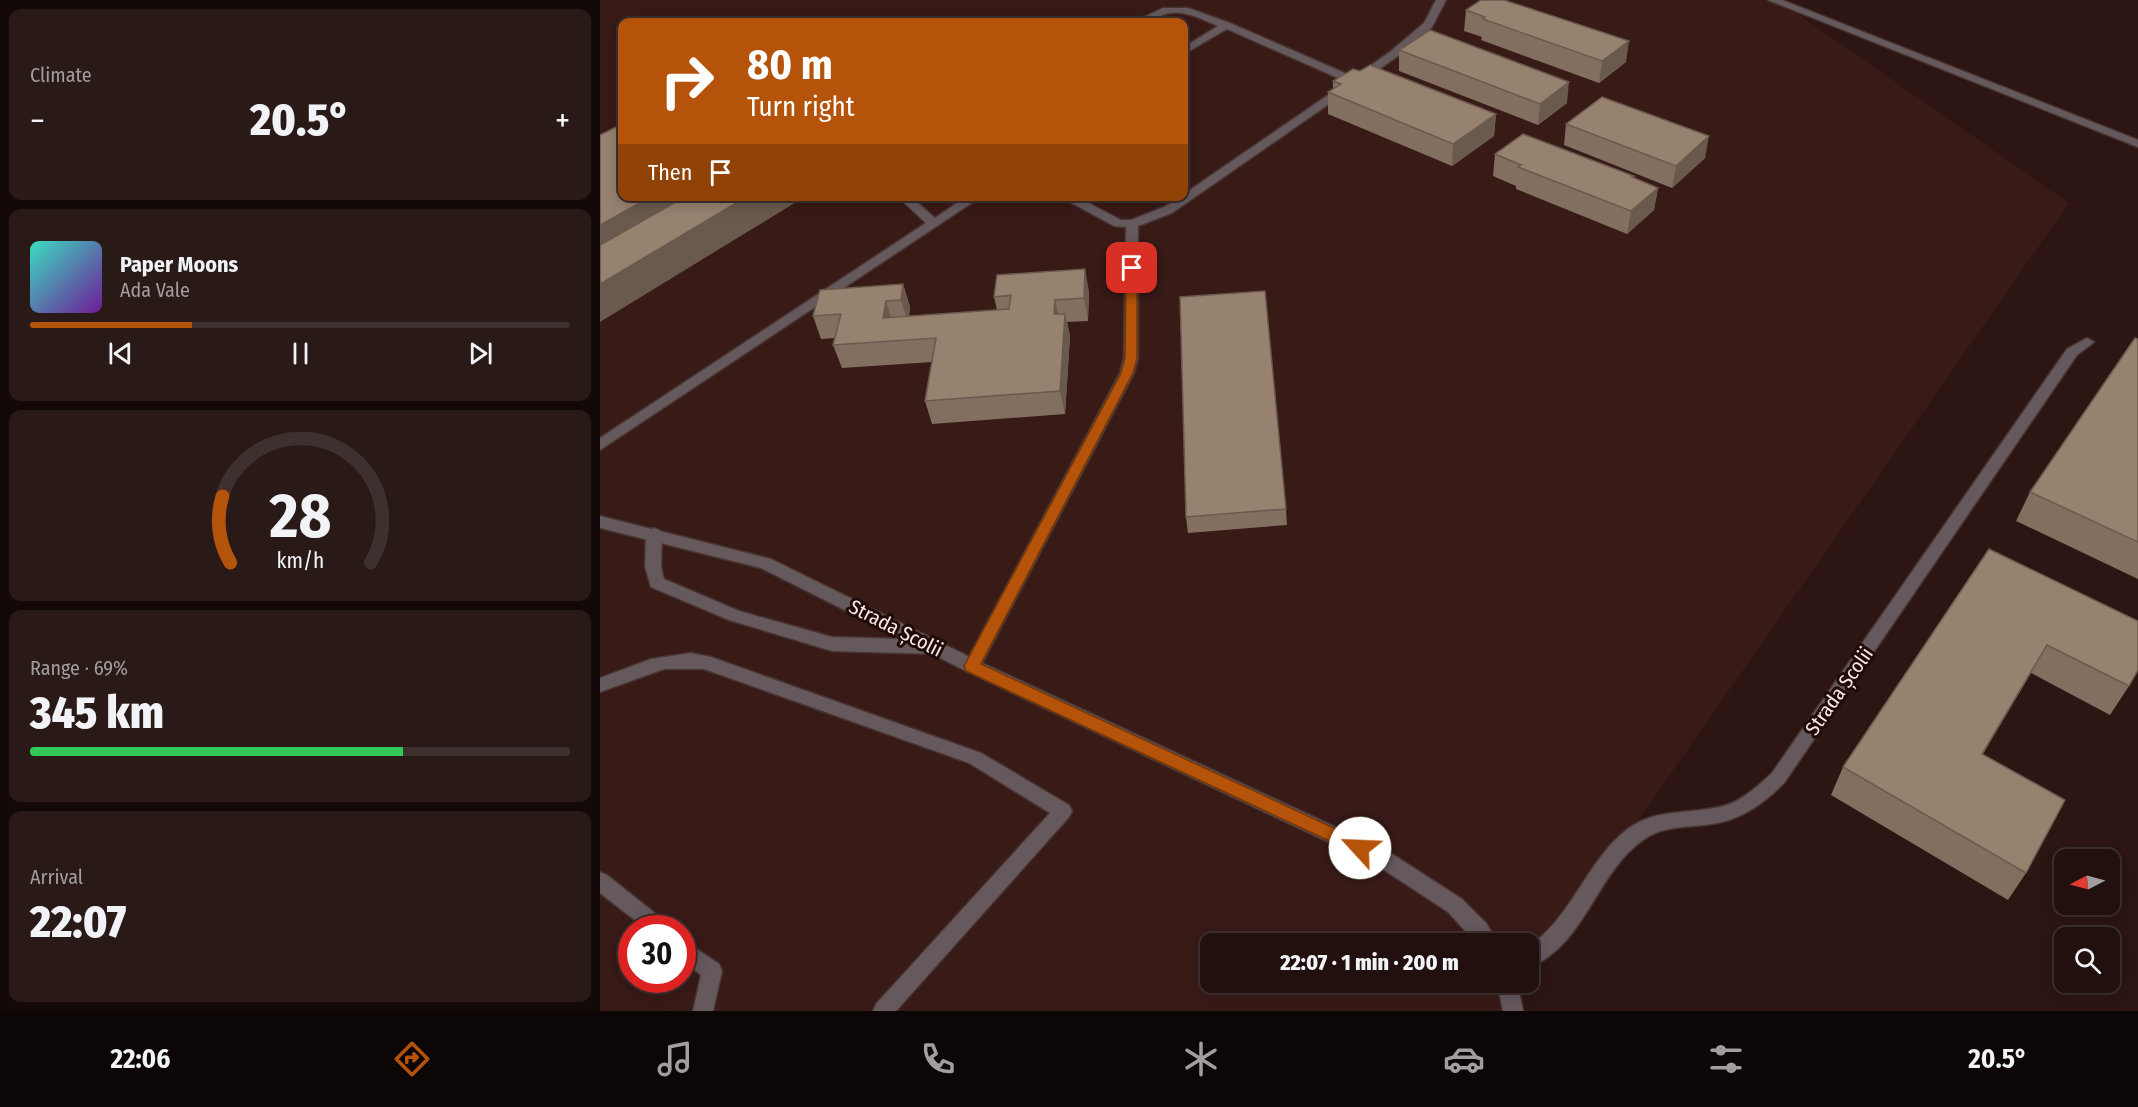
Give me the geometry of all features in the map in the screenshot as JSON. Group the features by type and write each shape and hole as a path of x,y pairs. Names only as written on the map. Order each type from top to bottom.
{"street":[{"path":"1188,196 1394,54 1428,25 1441,0"},
{"path":"1773,0 2138,144"},
{"path":"1149,18 1163,11 1185,10 1226,25 1356,82"},
{"path":"1188,49 1226,25"},
{"path":"909,201 934,224"},
{"path":"600,444 968,201"},
{"path":"1075,201 1118,223 1132,224 1168,210 1181,201"},
{"path":"972,666 1127,373 1131,358 1132,224"},
{"name":"Strada Școlii","path":"1539,953 1567,925 1623,845 1639,832 1664,822 1731,812 1756,799 1778,778 2072,352 2086,342"},
{"name":"Strada Școlii","path":"600,522 765,563 972,666 1382,858 1441,894 1483,933"},
{"path":"654,534 652,567 657,583 735,616 832,644 935,647"},
{"path":"600,685 649,665 690,659 705,662 975,758 1063,811 883,1011"},
{"path":"600,881 643,915"},
{"path":"696,959 712,971 703,1011"},
{"path":"1509,993 1513,1011"}],"shaded area":[{"path":"600,0 1778,0 2069,203 1539,963 1539,933 1200,933 1200,993 1518,993 1505,1011 600,1011"}],"building":[{"path":"1481,0 1504,0 1629,41 1602,61 1483,19 1485,17 1466,10"},
{"path":"1430,30 1569,82 1540,104 1399,50"},
{"path":"1370,65 1496,114 1453,144 1328,92 1341,84 1333,81 1353,69 1360,71"},
{"path":"1602,97 1709,136 1676,166 1566,124"},
{"path":"618,126 618,201 643,201 600,225 600,135"},
{"path":"1523,134 1634,176 1632,177 1658,188 1631,211 1518,167 1521,165 1495,154"},
{"path":"677,201 740,201 600,284 600,245"},
{"path":"1085,269 1084,298 1055,300 1054,314 1065,314 1060,391 925,401 936,338 833,345 841,314 813,316 820,290 903,284 901,300 886,301 883,318 1009,309 1011,295 994,297 997,275"},
{"path":"1265,291 1286,509 1186,517 1180,297"},
{"path":"2135,338 2138,339 2138,542 2030,492"},
{"path":"1989,549 2138,621 2138,670 2129,686 2047,645 1982,754 2065,800 2026,873 1843,767"}],"route":[{"path":"1132,268 1131,358 1127,373 972,666 1360,848"}]}
